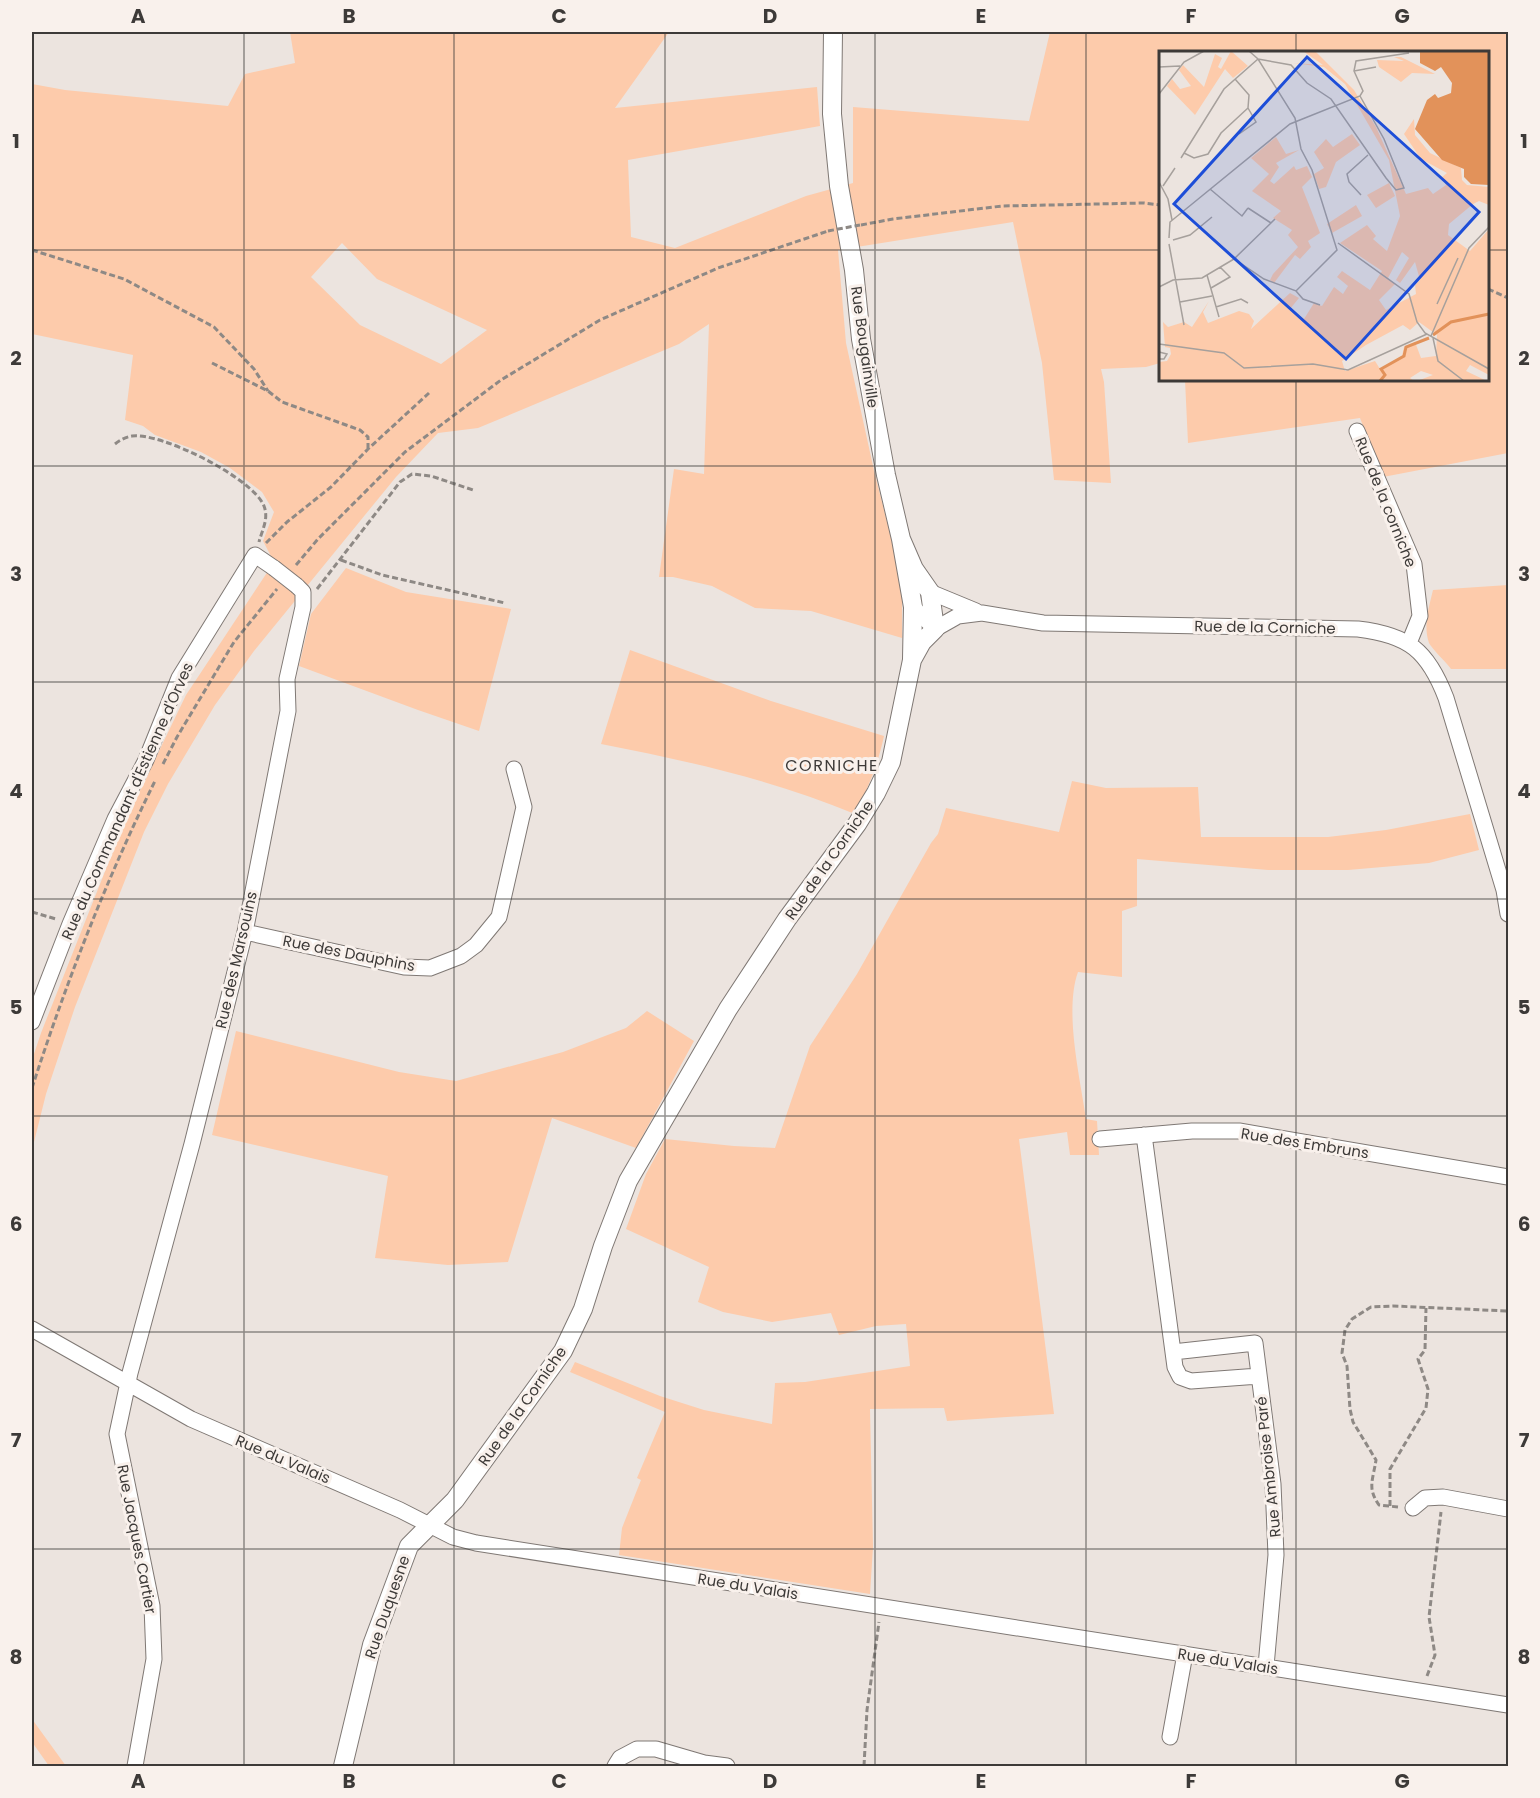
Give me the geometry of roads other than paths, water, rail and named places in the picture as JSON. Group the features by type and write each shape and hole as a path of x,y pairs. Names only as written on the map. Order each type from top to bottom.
{"street":[{"name":"Rue Bougainville","path":"833,32 832,114 839,186 854,270 861,339 886,475 902,539 913,607 912,660"},
{"name":"Rue de la corniche","path":"1357,431 1414,564 1420,616 1409,643"},
{"path":"902,539 914,569 930,592 935,629"},
{"name":"Rue des Marsouins","path":"127,1383 192,1144 245,932 288,711 287,679 303,607 303,592 255,555"},
{"name":"Rue du Commandant d'Estienne d'Orves","path":"32,1022 70,924 115,819 146,760 179,678 255,555"},
{"path":"930,592 982,613"},
{"path":"913,607 935,629"},
{"name":"Rue de la Corniche","path":"429,1525 455,1500 563,1351 583,1309 603,1246 628,1181 728,1009 787,920 857,824 876,793 891,762 912,660 922,642 935,629 958,616 982,613 1043,623 1358,629 1383,632 1409,643 1426,658 1446,698 1504,890 1509,914"},
{"name":"Rue des Dauphins","path":"245,932 404,967 430,968 461,956 487,933 499,917 504,902 524,807 514,769"},
{"name":"Rue des Embruns","path":"1100,1139 1192,1131 1239,1131 1509,1177"},
{"name":"Rue Ambroise Paré","path":"1144,1135 1174,1367 1180,1377 1191,1381 1259,1376"},
{"name":"Rue du Valais","path":"32,1329 191,1419 400,1510 453,1537 476,1543 1509,1705"},
{"name":"Rue Ambroise Paré","path":"1173,1352 1255,1343 1273,1484 1276,1555 1266,1666"},
{"name":"Rue Jacques Cartier","path":"127,1383 117,1434 152,1606 154,1659 135,1767"},
{"path":"1413,1508 1425,1498 1443,1497 1509,1509"},
{"name":"Rue Duquesne","path":"343,1767 372,1645 409,1546 429,1525"},
{"path":"1170,1737 1185,1654"},
{"path":"615,1767 620,1758 637,1749 656,1749 727,1767"}],"district":[{"name":"CORNICHE","path":"832,765"}]}
